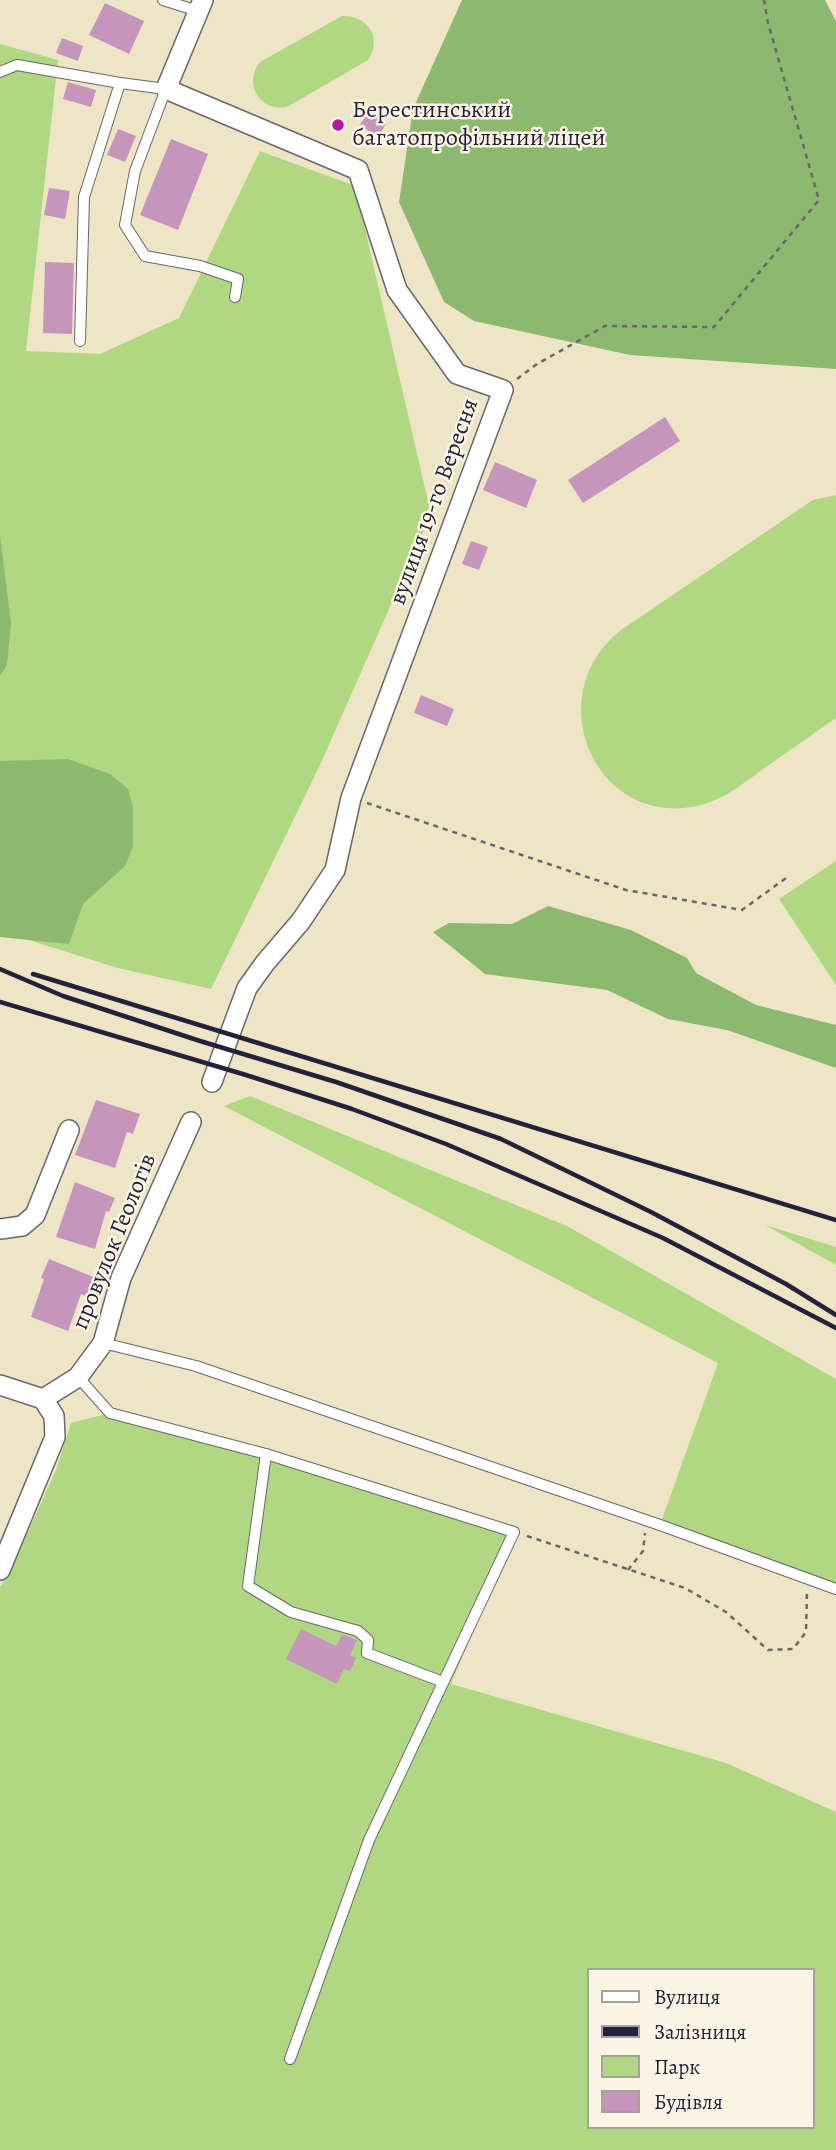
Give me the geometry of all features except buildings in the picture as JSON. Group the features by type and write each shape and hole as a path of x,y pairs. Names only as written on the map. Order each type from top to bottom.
{"street":[{"path":"166,89 201,6"},
{"name":"вулиця 19-го Вересня","path":"166,89 358,170 397,290 457,374 503,390 351,798 335,870 301,921 247,988 212,1083"},
{"name":"провулок Геологів","path":"43,1399 78,1377 103,1343 121,1278 191,1122"},
{"path":"0,1229 22,1226 35,1215 69,1130"},
{"path":"0,1385 43,1399 54,1416 55,1437 0,1570"}],"lane":[{"path":"163,0 201,6"},
{"path":"0,72 17,65 166,89 135,171 125,225 145,256 200,266 238,279 235,298"},
{"path":"80,341 84,197 120,83"},
{"path":"103,1343 195,1366 836,1589"},
{"path":"78,1377 110,1413 266,1454 514,1532 369,1840 290,2059"},
{"path":"266,1454 248,1586 291,1612 358,1632 368,1640 367,1653 443,1682"}],"path":[{"path":"503,390 537,364 605,326 715,327 819,200 768,23 764,0"},
{"path":"351,798 626,890 742,910 786,878"},
{"path":"628,1570 643,1551 646,1521"},
{"path":"514,1532 685,1588 726,1612 768,1650 793,1649 806,1632 808,1579"}],"green space":[{"path":"462,0 825,0 836,21 836,369 630,355 474,321 444,302 399,202 413,109"},
{"path":"342,16 359,20 370,30 374,44 368,60 287,107 269,105 262,100 254,87 253,79 260,62"},
{"path":"0,44 58,60 26,351 100,354 179,318 260,151 355,186 431,514 320,765 211,989 118,968 0,931"},
{"path":"836,495 836,718 734,790 707,803 697,806 661,807 630,797 606,777 590,751 582,720 584,688 596,657 621,630 813,500"},
{"path":"0,535 11,623 7,665 0,676"},
{"path":"68,759 110,774 128,789 133,807 133,846 125,866 83,904 69,944 0,937 0,761"},
{"path":"836,861 836,985 779,899"},
{"path":"548,906 631,930 687,958 696,973 756,1005 836,1025 836,1068 727,1030 668,1019 607,990 485,974 433,932 449,923 512,924"},
{"path":"250,1096 567,1226 836,1379 836,1589 660,1525 718,1363 224,1106"},
{"path":"765,1225 836,1247 836,1265"},
{"path":"110,1413 514,1532 451,1684 726,1763 836,1812 836,2150 0,2150 0,1587 9,1574 56,1470 71,1423"}],"railway":[{"path":"0,969 63,996 336,1082 501,1139 651,1212 786,1284 836,1315"},
{"path":"33,974 836,1220"},
{"path":"0,1002 246,1075 352,1109 446,1144 663,1238 836,1328"}],"place":[{"name":"Берестинський багатопрофільний ліцей","path":"338,125"}]}
